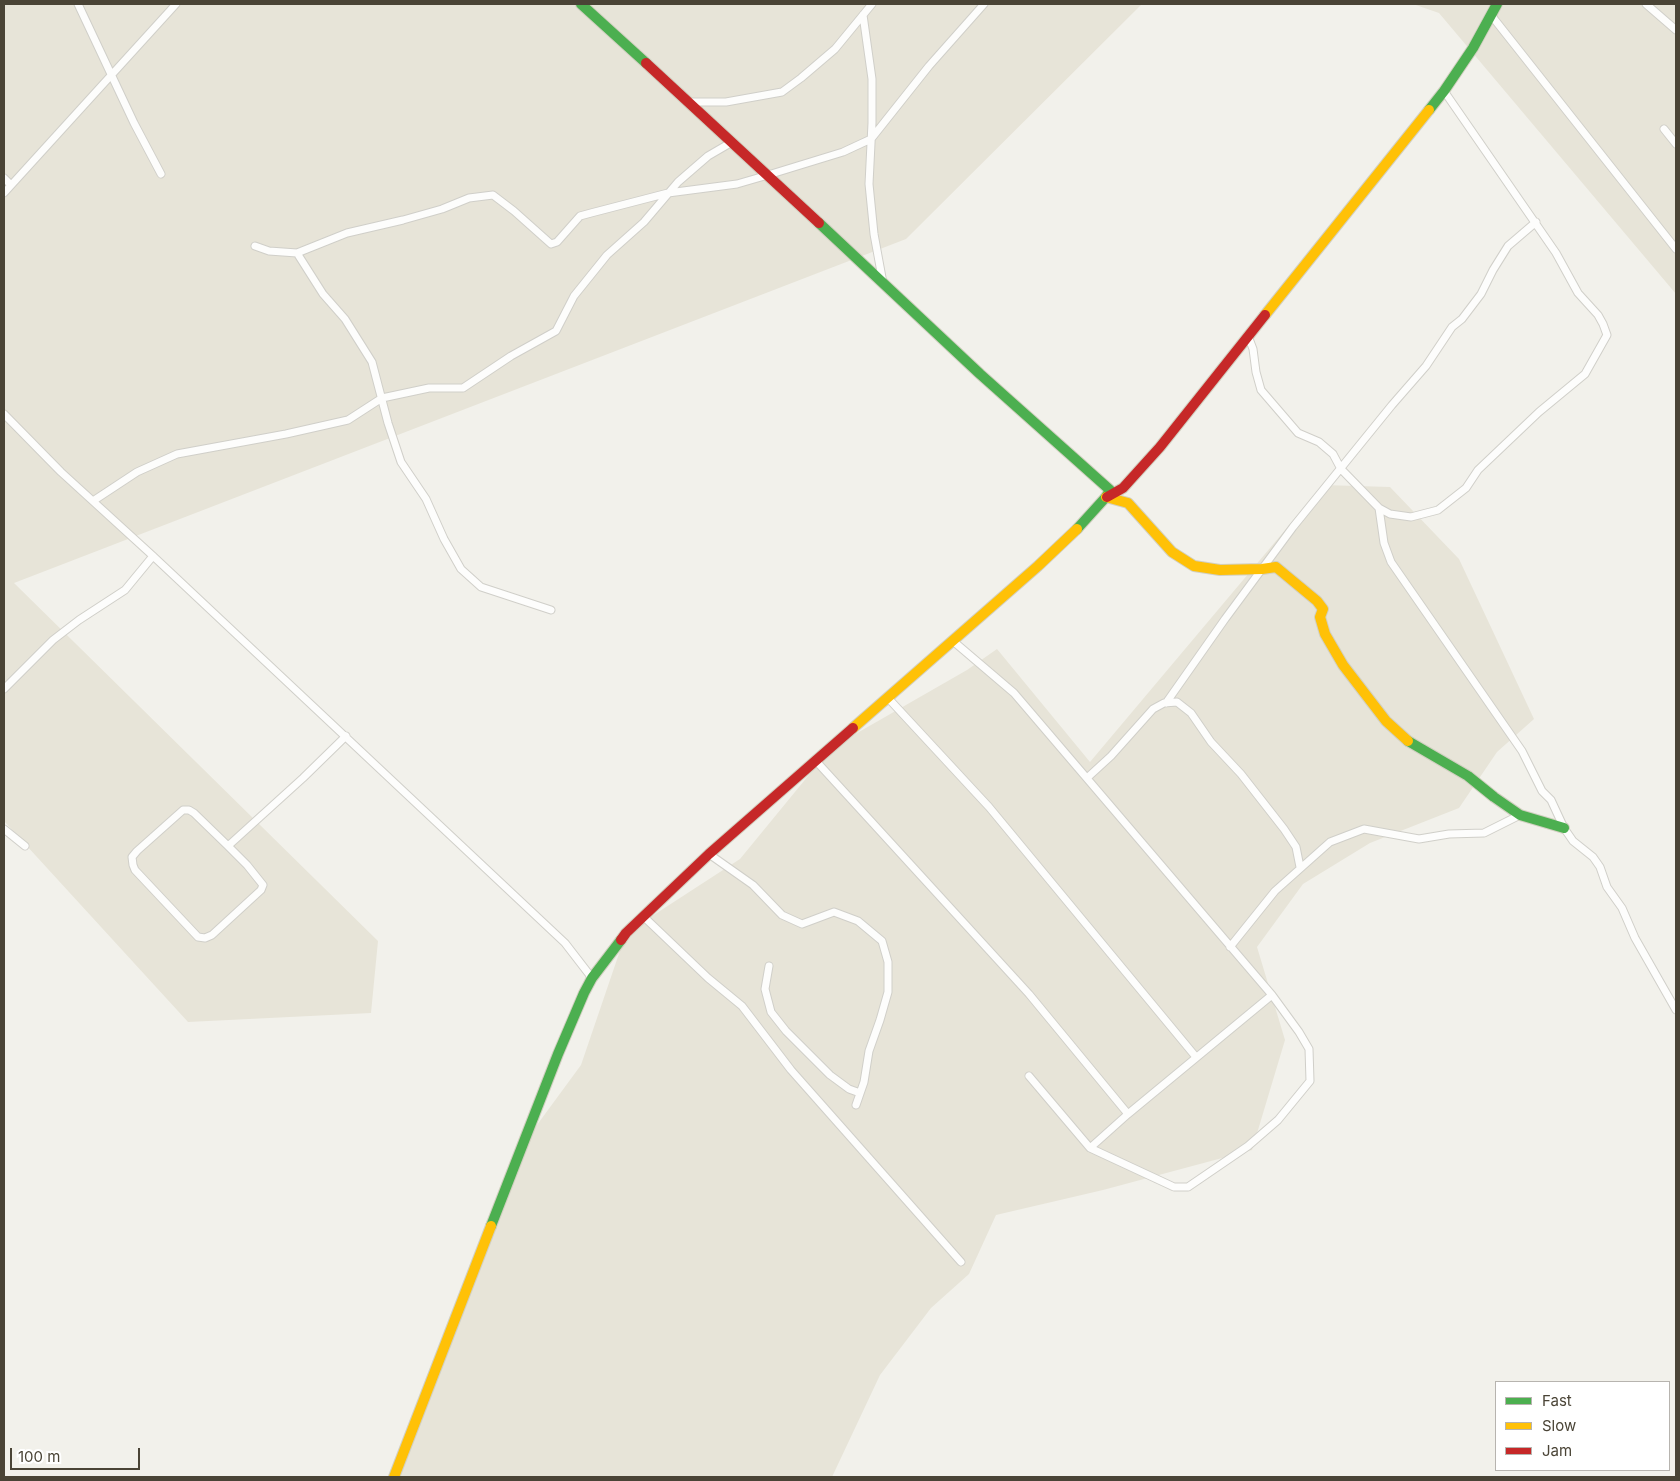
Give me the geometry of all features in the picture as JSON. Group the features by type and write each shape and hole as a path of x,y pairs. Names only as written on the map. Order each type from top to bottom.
{"main road":[{"path":"394,1477 555,1063 592,978 626,933 643,916 709,854 1038,566 1079,527 1110,490 980,374 582,4"},
{"path":"1106,497 1123,488 1148,460 1444,91 1473,48 1497,4"},
{"path":"1106,497 1128,503 1172,552 1194,566 1220,570 1276,567 1317,601 1323,609 1320,617 1326,634 1343,665 1386,721 1408,741 1468,776 1520,815 1564,828"}],"street":[{"path":"78,4 134,122 162,174"},
{"path":"4,193 176,4"},
{"path":"689,102 726,102 782,92 835,49 872,4"},
{"path":"254,246 268,251 297,252 347,232 403,220 442,209 469,198 493,195 551,244 557,242 580,216 668,193 737,184 843,152 871,139 929,66 984,4"},
{"path":"1646,4 1675,27"},
{"path":"863,15 872,79 869,184 874,234 883,284"},
{"path":"1491,16 1676,249"},
{"path":"1248,336 1253,349 1256,372 1262,390 1298,433 1319,442 1332,454 1341,469 1379,508 1390,514 1411,517 1438,510 1466,488 1478,470 1539,412 1585,374 1607,335 1603,324 1598,315 1578,293 1536,222 1444,91"},
{"path":"1664,129 1676,144"},
{"path":"93,501 137,472 177,454 286,434 348,420 382,398 429,388 463,388 511,356 556,331 574,296 607,255 644,222 678,182 708,156 732,142"},
{"path":"4,178 11,185"},
{"path":"1166,703 1293,527 1426,366 1452,327 1462,319 1481,294 1508,246 1536,222"},
{"path":"297,252 322,294 345,319 372,362 401,462 426,499 444,539 461,569 482,587 550,610"},
{"path":"4,414 93,501 565,943 592,978"},
{"path":"1379,508 1384,543 1391,562 1522,751 1542,792 1551,800 1564,828 1573,841 1593,857 1600,867 1607,887 1622,908 1635,938 1676,1010"},
{"path":"4,689 53,640 79,620 125,590 153,556"},
{"path":"953,641 1014,693 1272,995 1309,1049 1310,1081 1278,1120 1248,1146 1188,1187 1174,1187 1090,1148 1029,1076"},
{"path":"888,698 989,806 1196,1057"},
{"path":"1087,778 1111,756 1153,709 1166,703 1177,702 1191,713 1211,742 1241,774 1296,847 1300,867"},
{"path":"228,846 346,736"},
{"path":"816,761 1029,994 1128,1114"},
{"path":"183,810 189,810 194,813 228,846 263,885 261,890 212,935 205,938 198,937 135,870 133,865 132,857 136,851 183,810"},
{"path":"1230,947 1275,891 1330,842 1364,829 1419,839 1449,834 1484,833 1520,815"},
{"path":"4,829 25,846"},
{"path":"709,854 754,885 782,915 802,924 834,912 858,921 882,942 888,962 888,992 869,1051 856,1105"},
{"path":"643,916 708,978 742,1006 791,1070 961,1262"},
{"path":"769,966 765,989 771,1012 786,1032 830,1074 849,1089 860,1093"},
{"path":"1090,1148 1128,1114 1272,995"}],"shaded area":[{"path":"4,4 1142,4 906,239 14,583 378,941 371,1013 188,1022 4,821"},
{"path":"1413,4 1676,4 1676,294 1439,13"},
{"path":"1323,485 1390,487 1459,559 1534,719 1497,752 1459,808 1370,843 1303,884 1257,947 1285,1040 1252,1150 1103,1190 996,1215 969,1274 931,1308 880,1375 832,1477 392,1477 523,1144 581,1065 626,933 740,859 831,748 967,670 997,649 1090,762"}],"traffic: fast":[{"path":"581,4 646,63"},
{"path":"1429,110 1473,48 1497,4"},
{"path":"819,223 980,374 1110,490 1077,529"},
{"path":"1408,741 1468,776 1520,815 1564,828"},
{"path":"491,1226 558,1054 584,993 592,978 621,940"}],"traffic: slow":[{"path":"1265,315 1429,110"},
{"path":"1106,497 1128,503 1172,552 1194,566 1220,570 1276,567 1317,601 1323,609 1320,617 1325,634 1343,665 1386,721 1408,741"},
{"path":"853,728 1038,566 1077,529"},
{"path":"394,1477 491,1226"}],"traffic: jam":[{"path":"646,63 819,223"},
{"path":"1107,497 1123,488 1160,447 1265,315"},
{"path":"621,940 626,933 709,854 853,728"}]}
